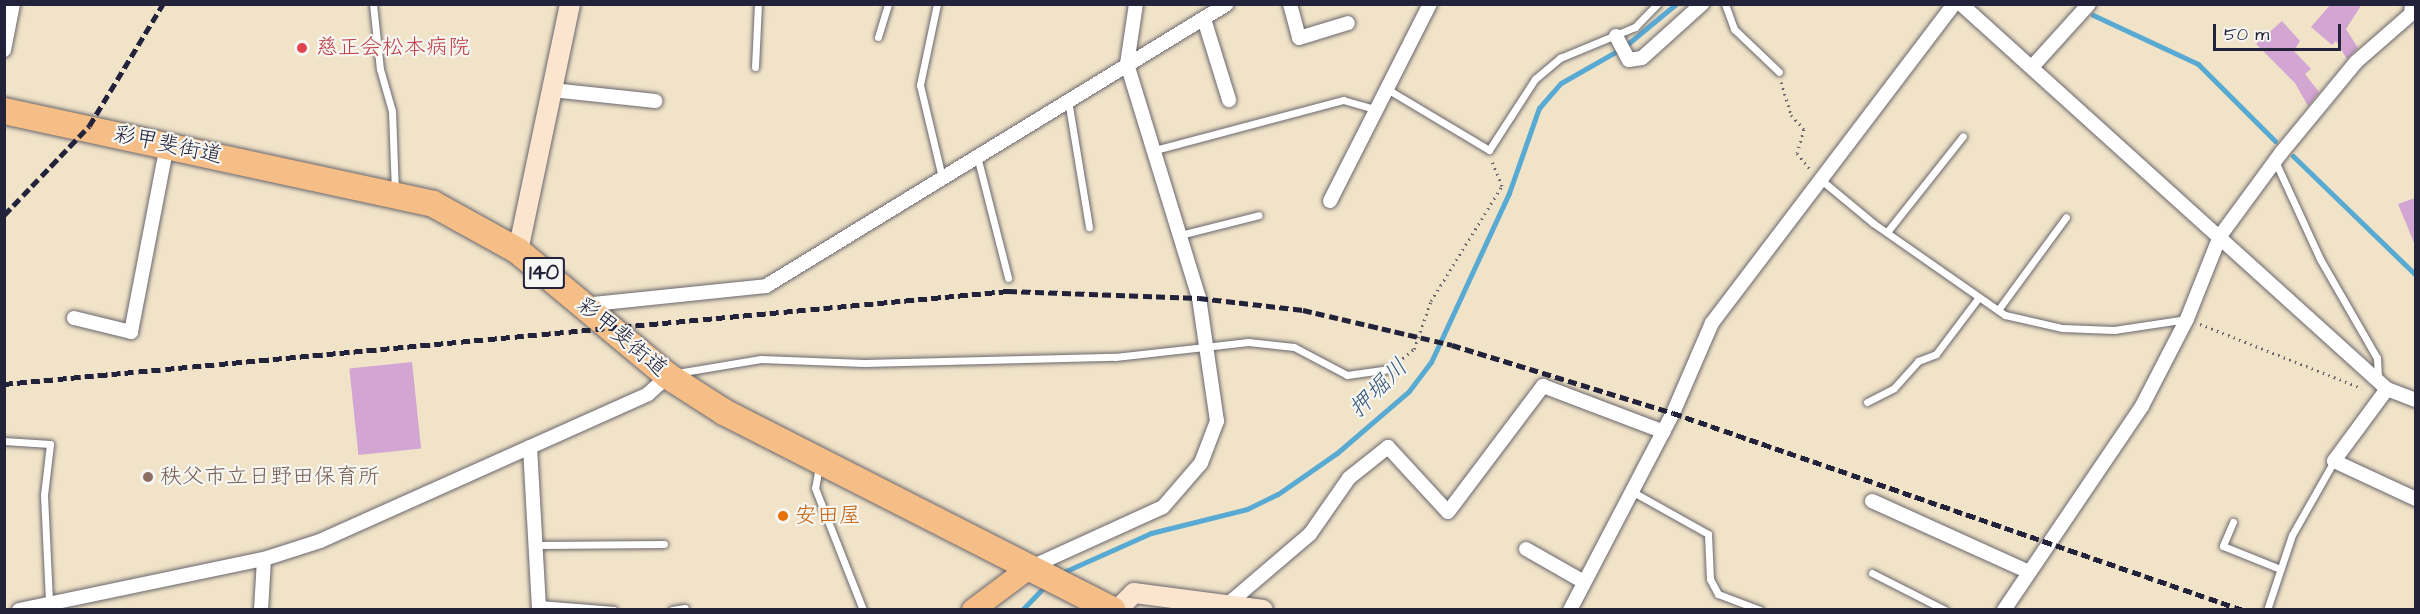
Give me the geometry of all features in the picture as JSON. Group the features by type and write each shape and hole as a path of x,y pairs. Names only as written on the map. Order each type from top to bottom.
{"highway":[{"name":"彩甲斐街道","path":"4,111 395,192 474,223 518,251 668,376 724,412 1107,606"}],"main road":[{"path":"973,609 1038,572"}],"street":[{"path":"4,50 13,4"},
{"path":"518,251 570,4"},
{"path":"1038,572 1163,507 1201,463 1217,421 1205,348 1200,298 1127,64 1137,4"},
{"path":"584,304 766,286 1227,4"},
{"path":"1290,4 1299,38 1348,23"},
{"path":"1330,201 1430,4"},
{"path":"1617,37 1628,58 1642,58 1702,4"},
{"path":"1570,609 1582,581 1664,432 1712,323 1819,178 1954,4"},
{"path":"1961,4 2220,236 2382,388 2415,400"},
{"path":"2032,67 2089,4"},
{"path":"2004,609 2142,406 2187,319 2220,236 2275,161 2356,62 2413,12"},
{"path":"1204,19 1229,100"},
{"path":"552,90 655,101"},
{"path":"74,318 131,332 167,145"},
{"path":"19,609 264,560 320,541 648,394 668,376"},
{"path":"1228,604 1310,534 1349,478 1388,447 1448,512 1543,386 1664,432"},
{"path":"2382,388 2334,461 2415,499"},
{"path":"530,447 538,545 539,607"},
{"path":"1872,501 2029,572"},
{"path":"1526,549 1582,581"},
{"path":"261,609 264,560"},
{"path":"1107,606 1134,593 1263,609"}],"lane":[{"path":"373,4 392,111 395,192"},
{"path":"755,67 759,4"},
{"path":"878,38 888,4"},
{"path":"937,4 920,85 942,177"},
{"path":"1387,89 1489,150 1535,79 1560,58 1617,37 1635,27 1657,4"},
{"path":"1725,4 1734,29 1779,72"},
{"path":"1068,100 1089,227"},
{"path":"1155,150 1343,100 1377,110"},
{"path":"1887,232 1963,136"},
{"path":"977,156 1008,278"},
{"path":"2275,161 2320,259 2377,358 2382,388"},
{"path":"1819,178 1887,232 1998,310 2062,328 2114,330 2187,319"},
{"path":"1180,235 1259,215"},
{"path":"1998,310 2066,217"},
{"path":"1867,402 1894,388 1918,361 1936,354 1979,297"},
{"path":"668,376 761,358 864,363 1115,357 1248,342 1294,347 1347,375 1390,369"},
{"path":"4,441 50,444 44,495 49,603"},
{"path":"820,461 815,488 863,609"},
{"path":"2267,609 2292,536 2334,461"},
{"path":"1633,492 1708,534 1710,579 1718,594 1760,609"},
{"path":"2233,522 2223,546 2280,569"},
{"path":"538,545 664,544"},
{"path":"1872,573 1945,609"},
{"path":"539,607 614,609"},
{"path":"672,609 685,608"}],"path":[{"path":"1779,72 1791,115 1804,129 1797,153 1819,178"},
{"path":"1390,369 1414,349 1431,301 1502,186 1489,150"},
{"path":"2187,319 2382,388"}],"building":[{"path":"2331,4 2362,4 2346,29 2358,48 2347,59 2336,41 2332,45 2311,27"},
{"path":"2282,21 2300,41 2294,51 2311,69 2305,74 2319,92 2308,106 2295,83 2256,44"},
{"path":"2415,198 2415,245 2398,204"},
{"path":"412,362 421,449 358,455 349,369"}],"waterway":[{"name":"押堀川","path":"1057,575 1151,533 1247,509 1278,494 1337,453 1409,391 1431,362 1509,193 1539,108 1561,83 1624,47 1676,4"},
{"path":"2093,15 2198,64 2275,141"},
{"path":"2293,156 2416,275"},
{"name":"押堀川","path":"1022,610 1046,585"}],"railway":[{"path":"4,215 89,126 163,4"},
{"path":"4,384 1008,291 1199,298 1303,310 1452,345 1673,413 2243,610"}],"place":[{"name":"慈正会松本病院","path":"302,48"},
{"name":"秩父市立日野田保育所","path":"148,477"},
{"name":"安田屋","path":"783,516"}]}
